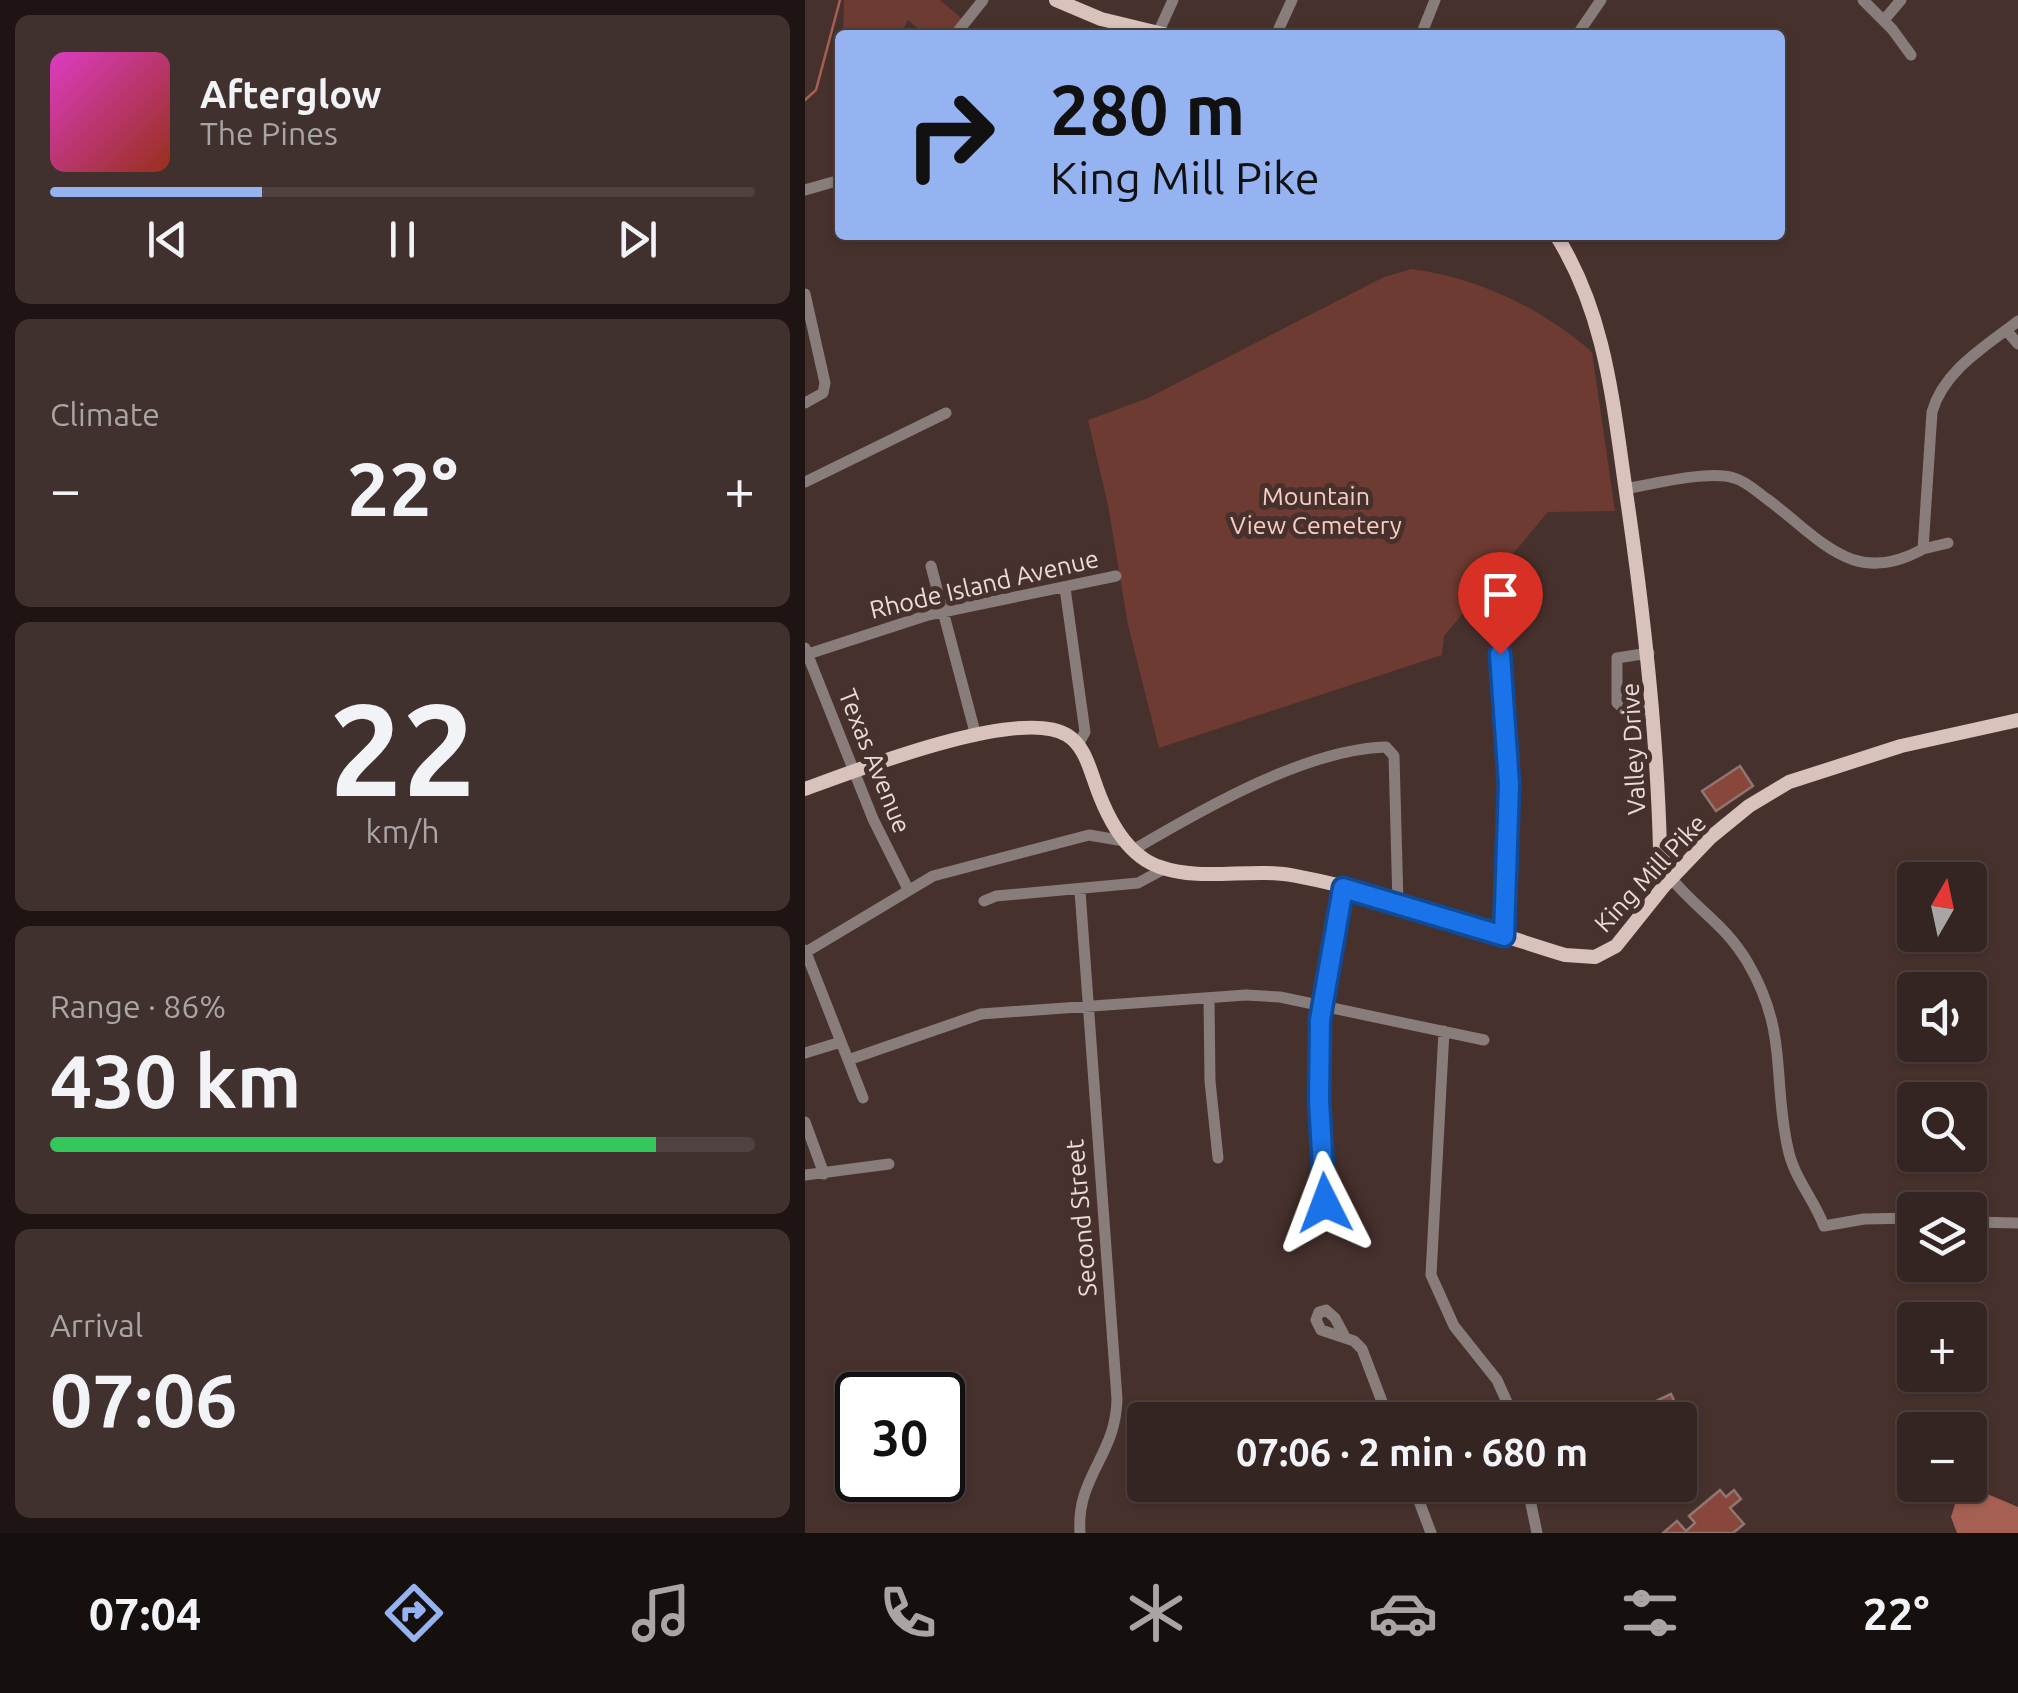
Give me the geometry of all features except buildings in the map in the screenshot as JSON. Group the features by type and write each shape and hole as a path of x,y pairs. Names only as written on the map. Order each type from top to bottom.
{"main road":[{"path":"1056,0 1101,19 1146,30"},
{"name":"Valley Drive","path":"1559,240 1579,278 1600,334 1649,653 1660,848 1671,878"},
{"name":"King Mill Pike","path":"1129,846 1165,869 1274,873 1343,888 1565,955 1587,958 1604,954 1623,939 1671,878 1735,816 1789,782 1901,746 2018,720"},
{"path":"805,789 976,736 1034,727 1058,731 1078,744 1106,810 1129,846"}],"street":[{"path":"959,30 983,0"},
{"path":"1164,30 1173,0"},
{"path":"1278,30 1292,0"},
{"path":"1423,30 1435,0"},
{"path":"1580,30 1601,0"},
{"path":"1863,0 1911,54"},
{"path":"1884,20 1901,0"},
{"path":"805,190 835,182"},
{"path":"805,294 825,383 823,393 805,403"},
{"path":"1923,549 1931,412 1937,393 1955,371 2018,321"},
{"path":"2006,330 2018,344"},
{"path":"805,482 946,413"},
{"path":"1625,489 1734,478 1855,563 1873,566 1899,562 1923,549 1948,543"},
{"path":"931,566 976,736"},
{"name":"Rhode Island Avenue","path":"806,652 943,612 1116,576"},
{"path":"1065,588 1085,732 1078,744"},
{"path":"1498,616 1509,784 1504,936"},
{"name":"Texas Avenue","path":"806,652 853,772 908,889"},
{"path":"1649,653 1617,658 1617,703 1626,711 1653,709"},
{"path":"863,1098 805,951 908,889 945,872 1068,839 1099,835 1129,846 1286,771 1386,747 1394,756 1397,903"},
{"path":"984,901 996,896 1080,891 1139,882 1165,869"},
{"path":"1671,878 1732,940 1765,998 1779,1052 1787,1146 1823,1226 1897,1218"},
{"path":"1325,1203 1319,1101 1322,1005 1343,888"},
{"name":"Second Street","path":"1080,891 1117,1399 1112,1438 1079,1502 1080,1533"},
{"path":"848,1060 981,1014 1266,995 1484,1040"},
{"path":"1209,998 1210,1081 1218,1158"},
{"path":"1443,1031 1431,1275 1454,1326 1497,1380 1507,1402"},
{"path":"805,1054 841,1042"},
{"path":"805,1122 824,1174"},
{"path":"805,1175 889,1164"},
{"path":"1987,1222 2018,1223"},
{"path":"1345,1337 1362,1349 1382,1402"},
{"path":"1419,1502 1431,1533"},
{"path":"1531,1502 1537,1533"}],"green space":[{"path":"844,0 940,0 962,19 952,30 919,30 908,20 903,30 843,30"},
{"name":"Mountain View Cemetery","path":"1412,269 1461,280 1508,297 1552,322 1592,352 1615,511 1548,512 1444,636 1442,655 1159,748 1128,625 1108,505 1088,420 1148,398 1384,277"}],"shaded area":[{"path":"1987,1494 2018,1507 2018,1533 1957,1533 1951,1517 1956,1502 1987,1502"}],"waterway":[{"path":"805,100 816,90 840,0"}],"route":[{"path":"1325,1203 1319,1101 1320,1020 1343,888 1504,936 1509,784 1500,654"}]}
